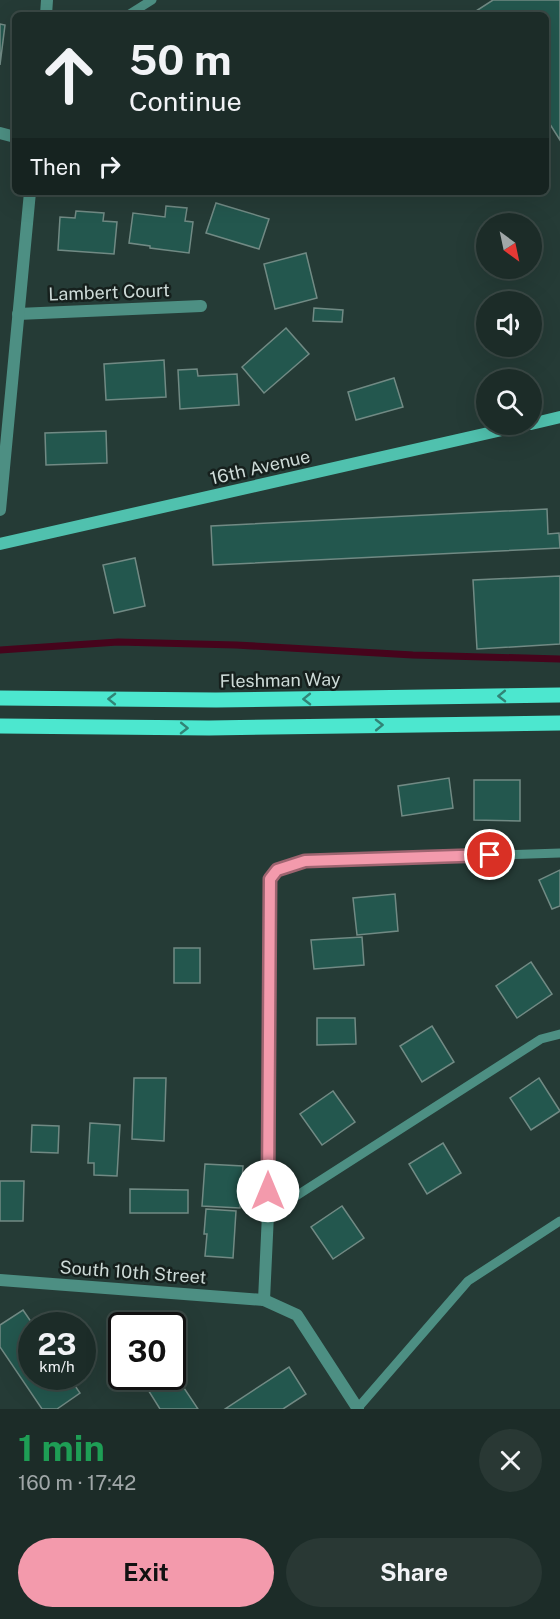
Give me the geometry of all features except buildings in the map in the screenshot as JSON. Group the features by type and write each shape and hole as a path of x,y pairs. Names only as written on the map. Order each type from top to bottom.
{"main road":[{"name":"Fleshman Way","path":"0,698 216,700 560,695"},
{"path":"0,726 209,728 560,723"}],"street":[{"path":"0,510 30,195"},
{"name":"Lambert Court","path":"18,314 201,306"},
{"name":"16th Avenue","path":"542,421 560,417"},
{"name":"16th Avenue","path":"0,544 481,435"},
{"path":"269,1015 268,1214 264,1300 297,1315 358,1409"},
{"name":"South 10th Street","path":"0,1280 264,1300"}],"lane":[{"path":"133,12 152,0"},
{"path":"269,1015 270,879 277,870 305,861 560,853"},
{"path":"268,1214 541,1039 560,1034"},
{"path":"358,1409 468,1281 560,1221"}],"waterway":[{"path":"0,650 118,642 560,659"}],"route":[{"path":"268,1191 270,879 277,870 305,861 490,855"}]}
